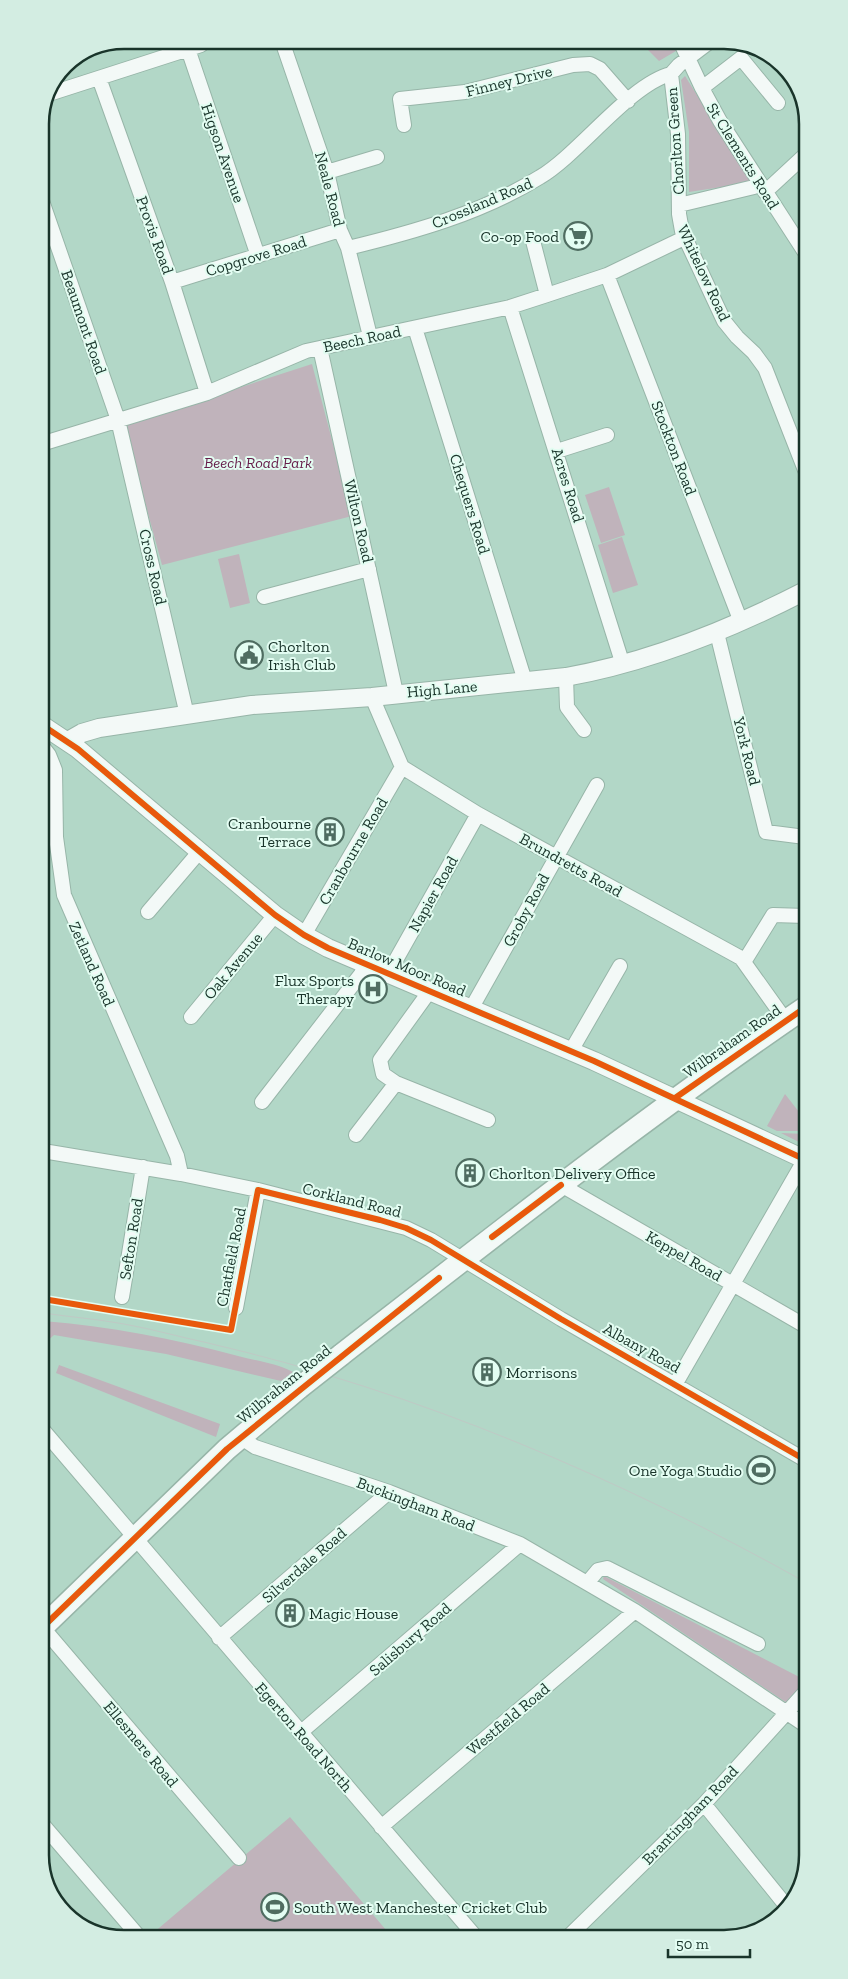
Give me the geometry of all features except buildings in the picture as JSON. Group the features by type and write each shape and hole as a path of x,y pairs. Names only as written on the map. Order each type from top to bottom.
{"highway":[{"name":"Wilbraham Road","path":"49,1623 134,1537 240,1437 299,1388 462,1260 675,1098 799,1012"}],"main road":[{"name":"High Lane","path":"68,742 82,733 99,728 252,705 372,697 396,693 566,677 623,665 717,633 799,594"},
{"name":"Barlow Moor Road","path":"49,735 68,742 276,915 304,935 429,992 571,1051 799,1157"}],"street":[{"path":"56,92 188,49"},
{"name":"Higson Avenue","path":"195,49 258,256"},
{"name":"Neale Road","path":"285,49 327,172 340,230 348,248 370,336"},
{"name":"St Clements Road","path":"684,49 702,88 762,188 799,243"},
{"name":"Chorlton Green","path":"701,49 679,65 671,74 678,134 679,205 754,187 762,188"},
{"path":"702,88 741,58 778,103"},
{"name":"Finney Drive","path":"404,125 400,99 465,92 573,65 590,64 600,69 628,101"},
{"name":"Crossland Road","path":"348,248 442,222 519,189 542,177 628,101 656,81 671,74"},
{"name":"Provis Road","path":"99,78 172,282 207,393"},
{"path":"327,172 377,157"},
{"path":"762,188 799,160"},
{"name":"Whitelow Road","path":"679,205 680,223 684,238 724,320 765,368 799,455"},
{"name":"Beaumont Road","path":"49,221 118,420"},
{"name":"Copgrove Road","path":"172,282 340,230"},
{"name":"Beech Road","path":"49,442 207,393 306,351 510,306 547,295 607,274 684,238"},
{"path":"532,241 547,295"},
{"name":"Stockton Road","path":"607,274 741,622"},
{"name":"Acres Road","path":"510,306 623,665"},
{"name":"Chequers Road","path":"415,328 525,681"},
{"name":"Wilton Road","path":"320,348 396,693"},
{"name":"Cross Road","path":"118,420 187,714"},
{"path":"557,451 607,435"},
{"path":"264,597 370,570"},
{"name":"York Road","path":"717,633 766,832 799,836"},
{"path":"566,677 567,707 584,730"},
{"path":"372,697 402,767"},
{"name":"Zetland Road","path":"49,752 55,770 56,837 64,895 176,1156 181,1174"},
{"name":"Brundretts Road","path":"402,767 478,814 744,962 786,1021"},
{"name":"Cranbourne Road","path":"304,935 402,767"},
{"name":"Groby Road","path":"471,1009 596,785"},
{"name":"Napier Road","path":"388,974 478,814"},
{"path":"148,912 200,851"},
{"name":"Oak Avenue","path":"191,1017 276,915"},
{"path":"744,962 773,915 799,916"},
{"path":"262,1102 361,974 366,964"},
{"path":"571,1051 620,966"},
{"path":"429,992 380,1060 383,1074 396,1083 488,1120"},
{"path":"356,1135 396,1083"},
{"name":"Corkland Road","path":"49,1152 143,1167 258,1190 406,1228 431,1240 462,1260"},
{"name":"Sefton Road","path":"122,1297 143,1167"},
{"path":"676,1383 799,1172"},
{"name":"Keppel Road","path":"561,1186 799,1322"},
{"name":"Chatfield Road","path":"236,1308 258,1190"},
{"name":"Albany Road","path":"462,1260 799,1456"},
{"name":"Egerton Road North","path":"49,1437 470,1930"},
{"name":"Buckingham Road","path":"240,1437 246,1443 255,1447 389,1492 520,1544 635,1610 799,1721"},
{"name":"Silverdale Road","path":"219,1638 389,1492"},
{"name":"Salisbury Road","path":"300,1733 520,1544"},
{"path":"588,1582 598,1570 607,1568 758,1644"},
{"name":"Westfield Road","path":"381,1827 635,1610"},
{"name":"Ellesmere Road","path":"49,1634 239,1858"},
{"name":"Brantingham Road","path":"575,1930 704,1804 799,1699"},
{"path":"704,1804 783,1902"},
{"path":"49,1832 133,1930"}],"green space":[{"path":"647,49 675,49 676,51 659,61"},
{"path":"685,76 750,179 748,183 689,192 689,132 681,80"},
{"name":"Beech Road Park","path":"312,364 352,516 162,565 124,425"},
{"path":"609,487 625,535 601,543 585,495"},
{"path":"622,537 638,585 613,593 598,545"},
{"path":"239,554 250,603 230,608 218,559"},
{"path":"785,1094 799,1112 799,1131 777,1131 767,1126"},
{"path":"781,1133 799,1134 799,1142"},
{"path":"49,1322 92,1326 190,1344 273,1364 293,1372 281,1381 166,1354 54,1335 49,1340"},
{"path":"59,1365 220,1424 216,1437 56,1373"},
{"path":"604,1576 799,1677 799,1690 787,1703 603,1579"},
{"name":"South West Manchester Cricket Club","path":"290,1817 386,1930 157,1930"}],"tram line":[{"path":"49,1314 124,1324 208,1343 287,1363 364,1386 441,1413 516,1442 664,1508 799,1579"}],"cycle path":[{"path":"49,730 78,749 275,915 304,935 328,948 594,1061 799,1157"},
{"path":"675,1098 799,1012"},
{"path":"492,1237 561,1185"},
{"path":"49,1300 231,1330 258,1190 380,1220 406,1228 431,1240 561,1319 799,1456"},
{"path":"49,1621 227,1449 439,1278"}],"place":[{"name":"Co-op Food","path":"578,236"},
{"name":"Chorlton Irish Club","path":"249,655"},
{"name":"Cranbourne Terrace","path":"330,832"},
{"name":"Flux Sports Therapy","path":"373,989"},
{"name":"Chorlton Delivery Office","path":"470,1173"},
{"name":"Morrisons","path":"487,1372"},
{"name":"One Yoga Studio","path":"761,1470"},
{"name":"Magic House","path":"290,1613"},
{"name":"South West Manchester Cricket Club","path":"275,1907"}]}
